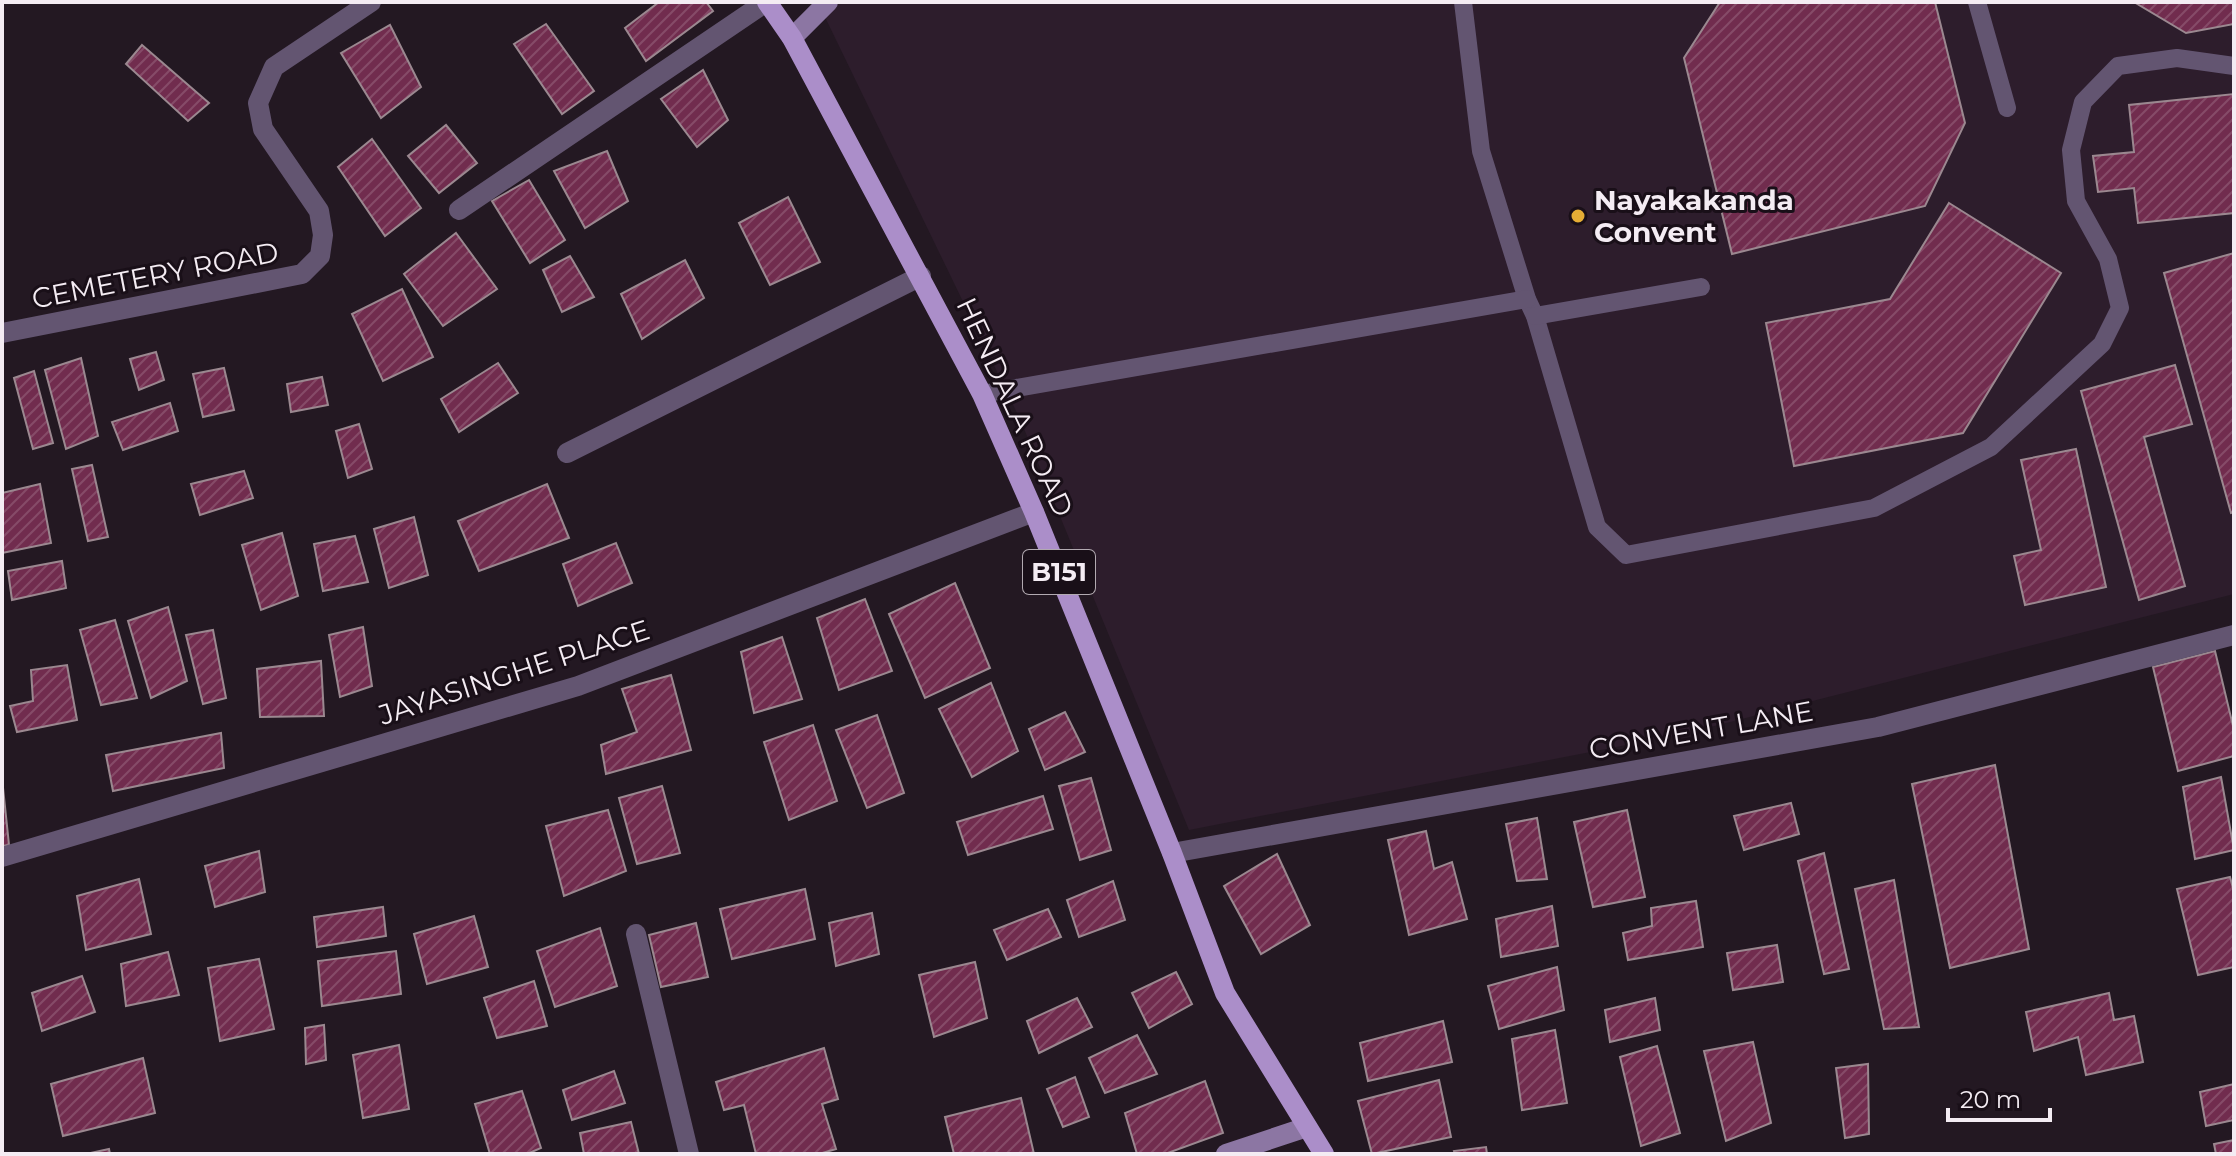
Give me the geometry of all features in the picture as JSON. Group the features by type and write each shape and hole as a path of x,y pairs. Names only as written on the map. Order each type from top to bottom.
{"main road":[{"name":"HENDALA ROAD","path":"766,2 792,38 982,394 1034,512 1172,853 1225,993 1324,1154"}],"street":[{"name":"CEMETERY ROAD","path":"2,333 302,274 320,256 323,235 319,211 263,129 258,103 274,67 371,2"},
{"path":"459,210 766,2"},
{"path":"792,38 828,2"},
{"path":"567,453 921,276"},
{"name":"JAYASINGHE PLACE","path":"2,857 578,686 1034,512"},
{"name":"CONVENT LANE","path":"1172,853 1878,727 2234,635"},
{"path":"636,934 689,1154"},
{"path":"1226,1154 1307,1127"}],"lane":[{"path":"1463,2 1481,151 1597,527 1626,555 1874,508 1991,447 2102,344 2120,308 2108,259 2076,201 2071,150 2083,102 2118,66 2177,58 2234,66"},
{"path":"1977,2 2007,108"},
{"path":"982,394 1531,307 1701,287"}],"shaded area":[{"name":"Nayakakanda Convent","path":"835,2 2234,2 2234,594 1683,734 1189,830 1020,419 823,13"}],"building":[{"path":"659,2 706,2 713,11 646,61 625,28"},
{"path":"1720,2 1935,2 1965,123 1925,206 1732,254 1684,58"},
{"path":"2134,2 2234,2 2234,24 2186,33"},
{"path":"546,24 594,91 562,114 514,44"},
{"path":"390,25 421,87 381,118 341,53"},
{"path":"142,45 209,103 188,121 126,64"},
{"path":"703,70 728,120 697,147 661,99"},
{"path":"2234,94 2234,213 2138,223 2134,188 2098,192 2093,156 2134,152 2129,105"},
{"path":"446,125 477,163 439,193 408,156"},
{"path":"372,139 421,208 385,236 338,167"},
{"path":"607,151 628,201 585,228 554,171"},
{"path":"529,180 565,240 530,263 492,201"},
{"path":"788,197 820,262 770,285 739,223"},
{"path":"1949,203 2061,273 1963,433 1794,466 1766,323 1890,299"},
{"path":"456,233 497,289 443,326 404,274"},
{"path":"2234,253 2234,512 2231,513 2164,273"},
{"path":"570,256 594,297 562,312 543,270"},
{"path":"685,260 704,298 642,339 621,294"},
{"path":"402,289 433,357 383,381 352,314"},
{"path":"156,352 164,380 139,390 130,359"},
{"path":"81,358 98,436 66,449 45,370"},
{"path":"498,363 518,393 459,432 441,399"},
{"path":"2175,365 2192,424 2144,437 2185,586 2139,600 2081,391"},
{"path":"224,368 234,410 203,417 193,374"},
{"path":"34,371 53,443 33,449 14,378"},
{"path":"322,377 328,405 291,412 287,384"},
{"path":"170,403 178,431 123,450 112,422"},
{"path":"359,424 372,469 348,478 336,431"},
{"path":"2076,449 2106,587 2025,605 2014,556 2041,550 2021,460"},
{"path":"92,465 108,537 88,541 72,469"},
{"path":"244,471 253,498 200,515 191,484"},
{"path":"40,484 51,543 2,553 2,493"},
{"path":"547,484 569,538 479,571 458,521"},
{"path":"414,517 428,575 389,588 374,529"},
{"path":"282,533 298,596 261,610 242,545"},
{"path":"355,536 368,582 323,591 314,544"},
{"path":"616,543 632,583 578,606 563,564"},
{"path":"62,561 66,588 12,600 8,571"},
{"path":"955,583 990,668 925,698 889,614"},
{"path":"865,599 892,671 839,690 817,618"},
{"path":"168,607 187,681 151,698 128,621"},
{"path":"115,620 137,698 101,705 80,630"},
{"path":"363,627 372,686 340,697 329,635"},
{"path":"213,630 226,698 203,704 186,635"},
{"path":"782,637 802,699 754,713 741,652"},
{"path":"2215,651 2234,730 2234,756 2178,771 2153,667"},
{"path":"321,661 324,716 260,717 257,669"},
{"path":"67,665 77,720 17,732 10,706 33,701 31,670"},
{"path":"671,675 691,750 606,774 601,745 637,732 622,689"},
{"path":"991,683 1018,751 972,777 939,709"},
{"path":"1065,712 1085,752 1045,770 1029,729"},
{"path":"877,715 904,793 867,808 836,730"},
{"path":"813,725 837,801 789,820 764,742"},
{"path":"221,733 224,768 113,791 106,755"},
{"path":"1995,765 2029,949 1950,968 1912,784"},
{"path":"2221,777 2234,850 2195,859 2183,787"},
{"path":"2,778 9,845 2,846"},
{"path":"1091,778 1111,850 1080,860 1059,786"},
{"path":"662,786 680,853 637,864 619,798"},
{"path":"1043,796 1053,829 968,855 957,822"},
{"path":"1791,803 1799,834 1744,850 1734,816"},
{"path":"608,810 626,871 564,896 546,826"},
{"path":"1627,810 1645,897 1593,907 1574,822"},
{"path":"1537,818 1547,879 1517,881 1506,824"},
{"path":"1426,831 1434,869 1452,862 1467,919 1409,935 1388,840"},
{"path":"259,851 265,892 215,907 205,866"},
{"path":"1824,853 1849,969 1824,974 1798,861"},
{"path":"1277,854 1310,925 1261,954 1224,886"},
{"path":"2230,877 2234,892 2234,967 2198,975 2177,889"},
{"path":"139,879 151,934 86,950 77,896"},
{"path":"1894,880 1919,1027 1884,1029 1855,889"},
{"path":"1113,881 1125,920 1079,937 1067,900"},
{"path":"805,889 815,939 732,959 720,909"},
{"path":"1696,901 1703,947 1628,960 1623,933 1652,926 1651,908"},
{"path":"1552,906 1558,946 1501,957 1496,919"},
{"path":"383,907 386,936 317,947 314,917"},
{"path":"1048,909 1061,937 1007,960 994,930"},
{"path":"872,913 879,954 836,966 829,923"},
{"path":"474,916 488,967 427,984 414,934"},
{"path":"696,923 708,977 661,987 649,935"},
{"path":"600,928 617,986 555,1007 537,951"},
{"path":"1777,945 1783,982 1733,990 1727,953"},
{"path":"396,951 401,994 322,1006 318,961"},
{"path":"168,952 179,995 126,1006 121,964"},
{"path":"259,959 274,1029 220,1041 208,968"},
{"path":"975,962 987,1018 934,1037 919,975"},
{"path":"1557,967 1564,1010 1499,1029 1488,986"},
{"path":"1176,972 1192,1004 1149,1028 1132,993"},
{"path":"82,976 95,1012 42,1031 32,993"},
{"path":"534,981 547,1026 497,1038 484,998"},
{"path":"2109,993 2114,1020 2134,1016 2143,1062 2086,1075 2078,1037 2034,1051 2026,1012"},
{"path":"1077,998 1092,1027 1039,1053 1027,1021"},
{"path":"1655,998 1660,1030 1610,1042 1605,1010"},
{"path":"1443,1021 1452,1062 1368,1081 1360,1043"},
{"path":"324,1025 326,1060 306,1064 305,1028"},
{"path":"1555,1030 1567,1103 1522,1110 1512,1039"},
{"path":"1137,1035 1157,1074 1105,1093 1089,1058"},
{"path":"1753,1042 1771,1123 1726,1141 1704,1051"},
{"path":"399,1045 409,1109 363,1118 353,1055"},
{"path":"1657,1046 1680,1133 1641,1146 1620,1057"},
{"path":"824,1048 838,1099 822,1104 836,1149 819,1154 756,1154 744,1105 724,1110 716,1082"},
{"path":"143,1058 155,1113 63,1136 51,1084"},
{"path":"1868,1064 1869,1134 1845,1138 1836,1068"},
{"path":"614,1071 625,1103 572,1120 563,1090"},
{"path":"1075,1077 1089,1117 1063,1127 1047,1089"},
{"path":"1439,1080 1451,1137 1372,1154 1358,1101"},
{"path":"1205,1081 1223,1133 1165,1154 1137,1154 1125,1113"},
{"path":"2234,1084 2234,1120 2206,1126 2200,1092"},
{"path":"522,1091 541,1148 527,1154 490,1154 475,1104"},
{"path":"1021,1098 1034,1154 954,1154 945,1117"},
{"path":"631,1122 639,1154 584,1154 580,1133"},
{"path":"2234,1140 2234,1154 2216,1154 2214,1144"},
{"path":"1486,1147 1487,1154 1455,1154 1454,1151"},
{"path":"109,1149 110,1154 86,1154"}],"place":[{"name":"Nayakakanda Convent","path":"1578,216"}]}
